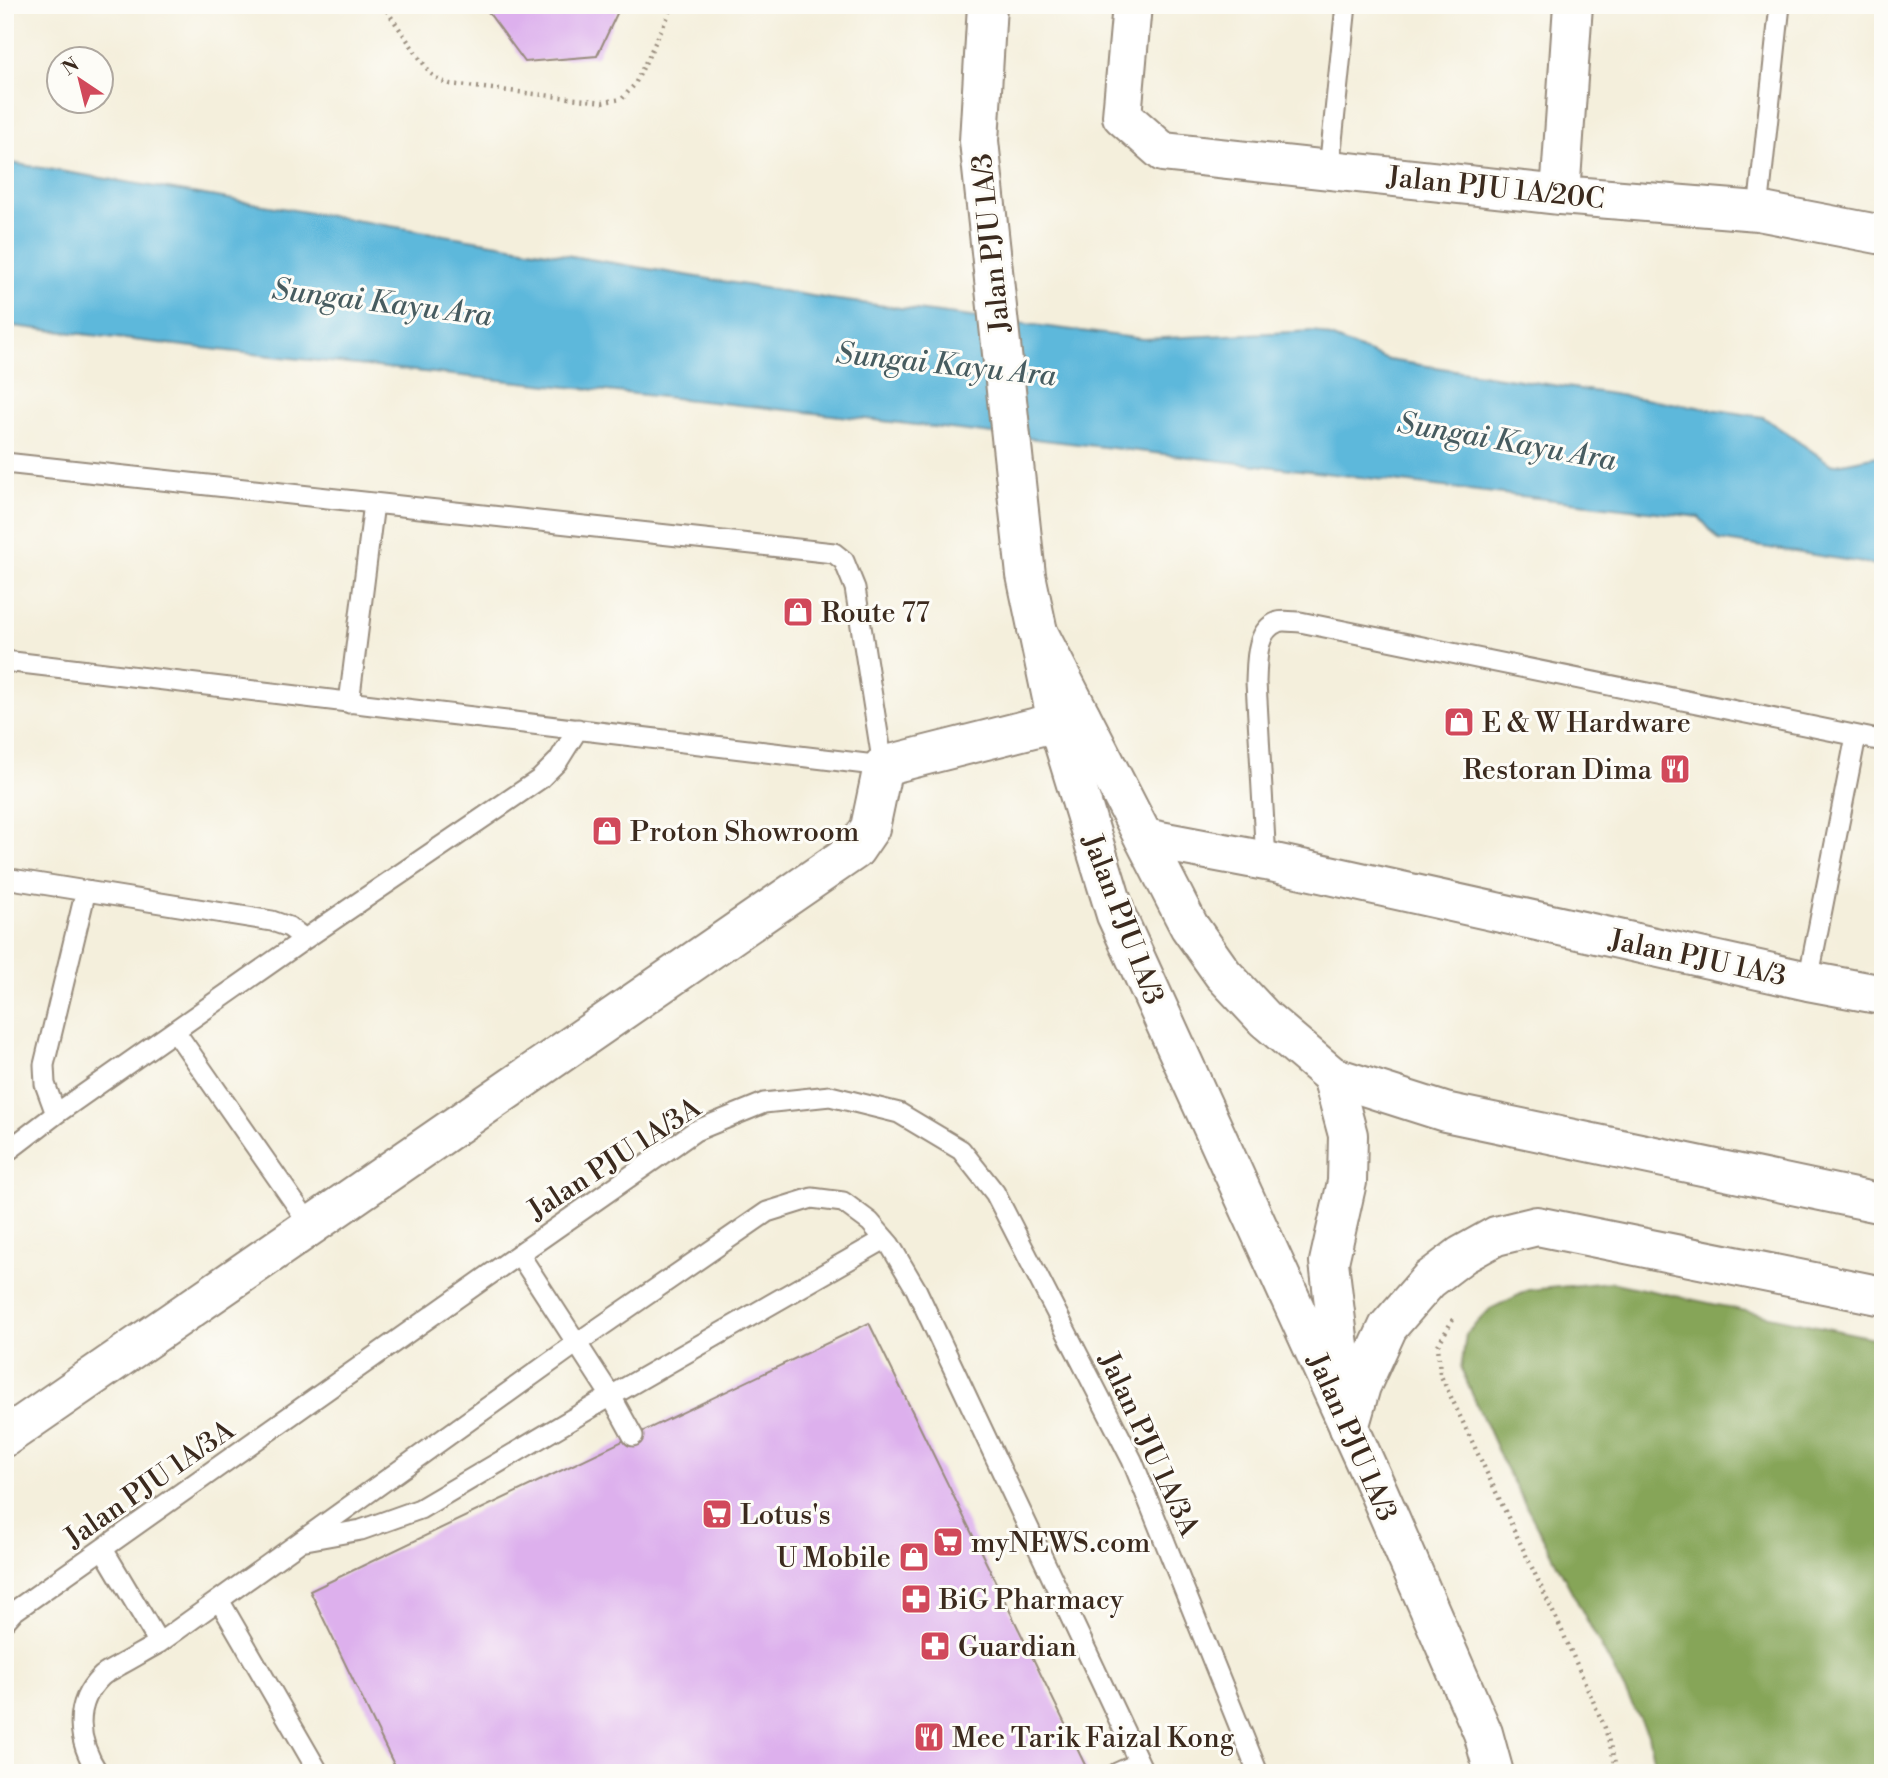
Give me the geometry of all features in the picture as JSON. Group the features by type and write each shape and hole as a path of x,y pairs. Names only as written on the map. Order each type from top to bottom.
{"street":[{"name":"Jalan PJU 1A/3","path":"987,5 979,141 1026,575 1037,630 1069,719 1116,915 1349,1428 1483,1733 1494,1773"},
{"name":"Jalan PJU 1A/20C","path":"1132,5 1122,116 1163,152 1560,195 1758,211 1883,235"},
{"path":"1560,195 1573,5"},
{"path":"5,1437 855,850 870,828 883,766 1069,719 1144,838 1189,926 1223,974 1265,1019 1332,1076 1445,1112 1883,1204"},
{"name":"Jalan PJU 1A/3","path":"1144,838 1266,861 1883,996"},
{"path":"1332,1076 1348,1135 1347,1182 1329,1262 1349,1428"},
{"path":"1349,1428 1361,1385 1388,1327 1429,1280 1462,1255 1496,1236 1537,1226 1883,1296"}],"lane":[{"path":"1329,170 1346,5"},
{"path":"1758,211 1780,5"},
{"path":"5,463 834,553 845,561 855,588 883,766 5,661"},
{"path":"349,702 373,503"},
{"path":"1266,861 1256,682 1257,653 1263,634 1277,622 1300,622 1883,741"},
{"path":"5,1153 56,1114 305,939 540,779 558,761 578,729"},
{"path":"1808,981 1856,736"},
{"path":"5,878 272,921 305,939"},
{"path":"56,1114 45,1084 44,1065 86,890"},
{"path":"175,1031 310,1226"},
{"name":"Jalan PJU 1A/3A","path":"5,1621 13,1612 695,1131 764,1102 830,1096 899,1113 961,1150 995,1193 1132,1460 1258,1773"},
{"path":"98,1773 88,1758 81,1735 81,1710 102,1676 159,1643 577,1343 767,1212 812,1198 843,1202 870,1222 885,1239 916,1289 1142,1768 1117,1773"},
{"path":"301,1541 361,1530 420,1509 885,1239"},
{"path":"519,1254 611,1396 633,1436"},
{"path":"103,1549 159,1643"},
{"path":"219,1600 318,1773"}],"path":[{"path":"383,5 430,73 439,80 450,84 603,102 622,99 635,84 671,10 676,5"},
{"path":"1455,1316 1438,1345 1440,1374 1605,1728 1618,1773"}],"green space":[{"path":"1610,1282 1883,1340 1883,1773 1656,1773 1648,1734 1503,1463 1461,1369 1466,1334 1490,1309 1529,1290"}],"water":[{"name":"Sungai Kayu Ara","path":"5,162 830,299 1143,339 1315,331 1388,360 1763,417 1832,465 1883,455 1883,566 1719,540 1699,517 806,412 5,325"}],"building":[{"path":"483,5 621,5 597,56 525,62"},
{"name":"Lotus's","path":"869,1323 1089,1773 398,1773 310,1591"}],"place":[{"name":"Route 77","path":"798,612"},
{"name":"E & W Hardware","path":"1459,722"},
{"name":"Restoran Dima","path":"1675,769"},
{"name":"Proton Showroom","path":"607,831"},
{"name":"Lotus's","path":"717,1514"},
{"name":"myNEWS.com","path":"948,1542"},
{"name":"U Mobile","path":"914,1557"},
{"name":"BiG Pharmacy","path":"916,1599"},
{"name":"Guardian","path":"935,1646"},
{"name":"Mee Tarik Faizal Kong","path":"929,1737"}]}
